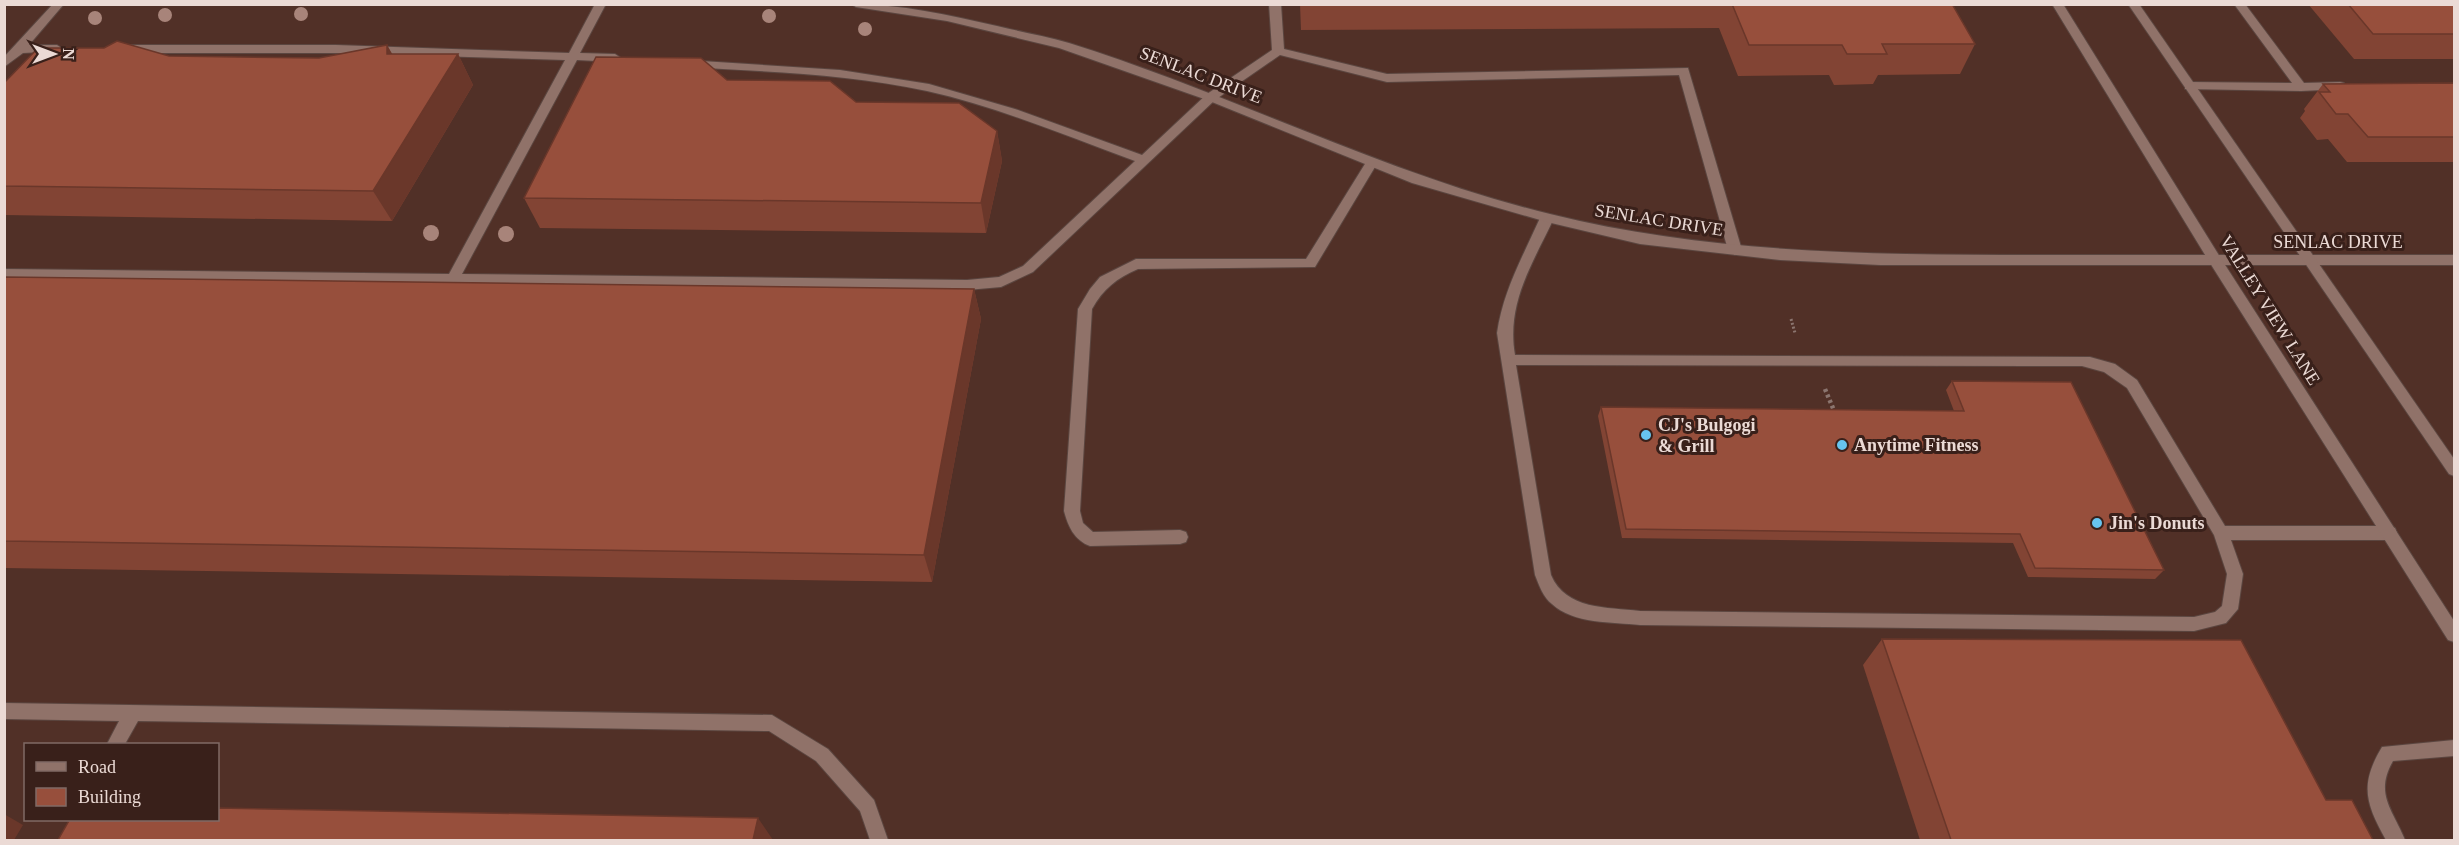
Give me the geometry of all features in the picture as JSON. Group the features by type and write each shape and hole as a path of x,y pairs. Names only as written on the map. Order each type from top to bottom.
{"street":[{"path":"4,64 59,4"},
{"path":"453,279 601,4"},
{"name":"SENLAC DRIVE","path":"856,4 947,18 1063,45 1211,97 1417,180 1547,218 1640,239 1735,250 1880,260 2454,260"},
{"path":"1275,4 1278,51"},
{"name":"VALLEY VIEW LANE","path":"2056,4 2215,260 2454,635"},
{"path":"2133,4 2454,470"},
{"path":"2239,4 2301,87"},
{"path":"20,49 66,49"},
{"path":"113,49 336,49 627,59"},
{"path":"4,274 967,285 1001,282 1028,269 1211,97 1278,51 1387,78 1684,71 1735,250"},
{"path":"672,62 847,74 929,88 1011,112 1144,160"},
{"path":"2189,86 2359,85"},
{"path":"1180,537 1090,539 1076,526 1072,511 1085,309 1096,287 1113,274 1136,264 1311,264 1372,162"},
{"path":"1508,360 2082,361 2104,364 2118,371 2132,384 2221,533 2235,574 2230,609 2220,618 2194,624 1640,618 1582,609 1562,602 1549,590 1543,575 1503,333 1505,316 1547,218"},
{"path":"2221,533 2389,533"},
{"path":"4,711 772,723 822,755 867,806 879,840"},
{"path":"117,743 133,713"},
{"path":"2396,840 2373,790 2378,767 2388,753 2454,748"}],"shaded area":[{"path":"5,5 2454,5 2454,840 5,840"}],"building":[{"path":"1732,4 1952,4 1975,44 1882,44 1887,54 1847,54 1842,45 1749,45"},
{"path":"2348,4 2454,4 2454,34 2373,34"},
{"path":"117,41 169,56 319,58 387,45 387,54 458,54 373,191 4,186 4,83 38,48 104,48"},
{"path":"596,57 701,58 727,80 830,81 856,102 959,103 997,131 981,203 524,198"},
{"path":"2454,83 2454,137 2368,137 2348,114 2336,114 2319,92 2330,92 2323,84"},
{"path":"4,277 974,289 924,555 4,541"},
{"path":"1952,381 2071,382 2164,570 2035,568 2020,534 1626,529 1601,407 1964,411"},
{"path":"1882,639 2241,640 2326,800 2352,800 2373,840 1951,840"},
{"path":"219,808 758,818 753,840 58,840 69,821 219,821"}],"place":[{"name":"CJ's Bulgogi & Grill","path":"1646,435"},
{"name":"Anytime Fitness","path":"1842,445"},
{"name":"Jin's Donuts","path":"2097,523"}]}
